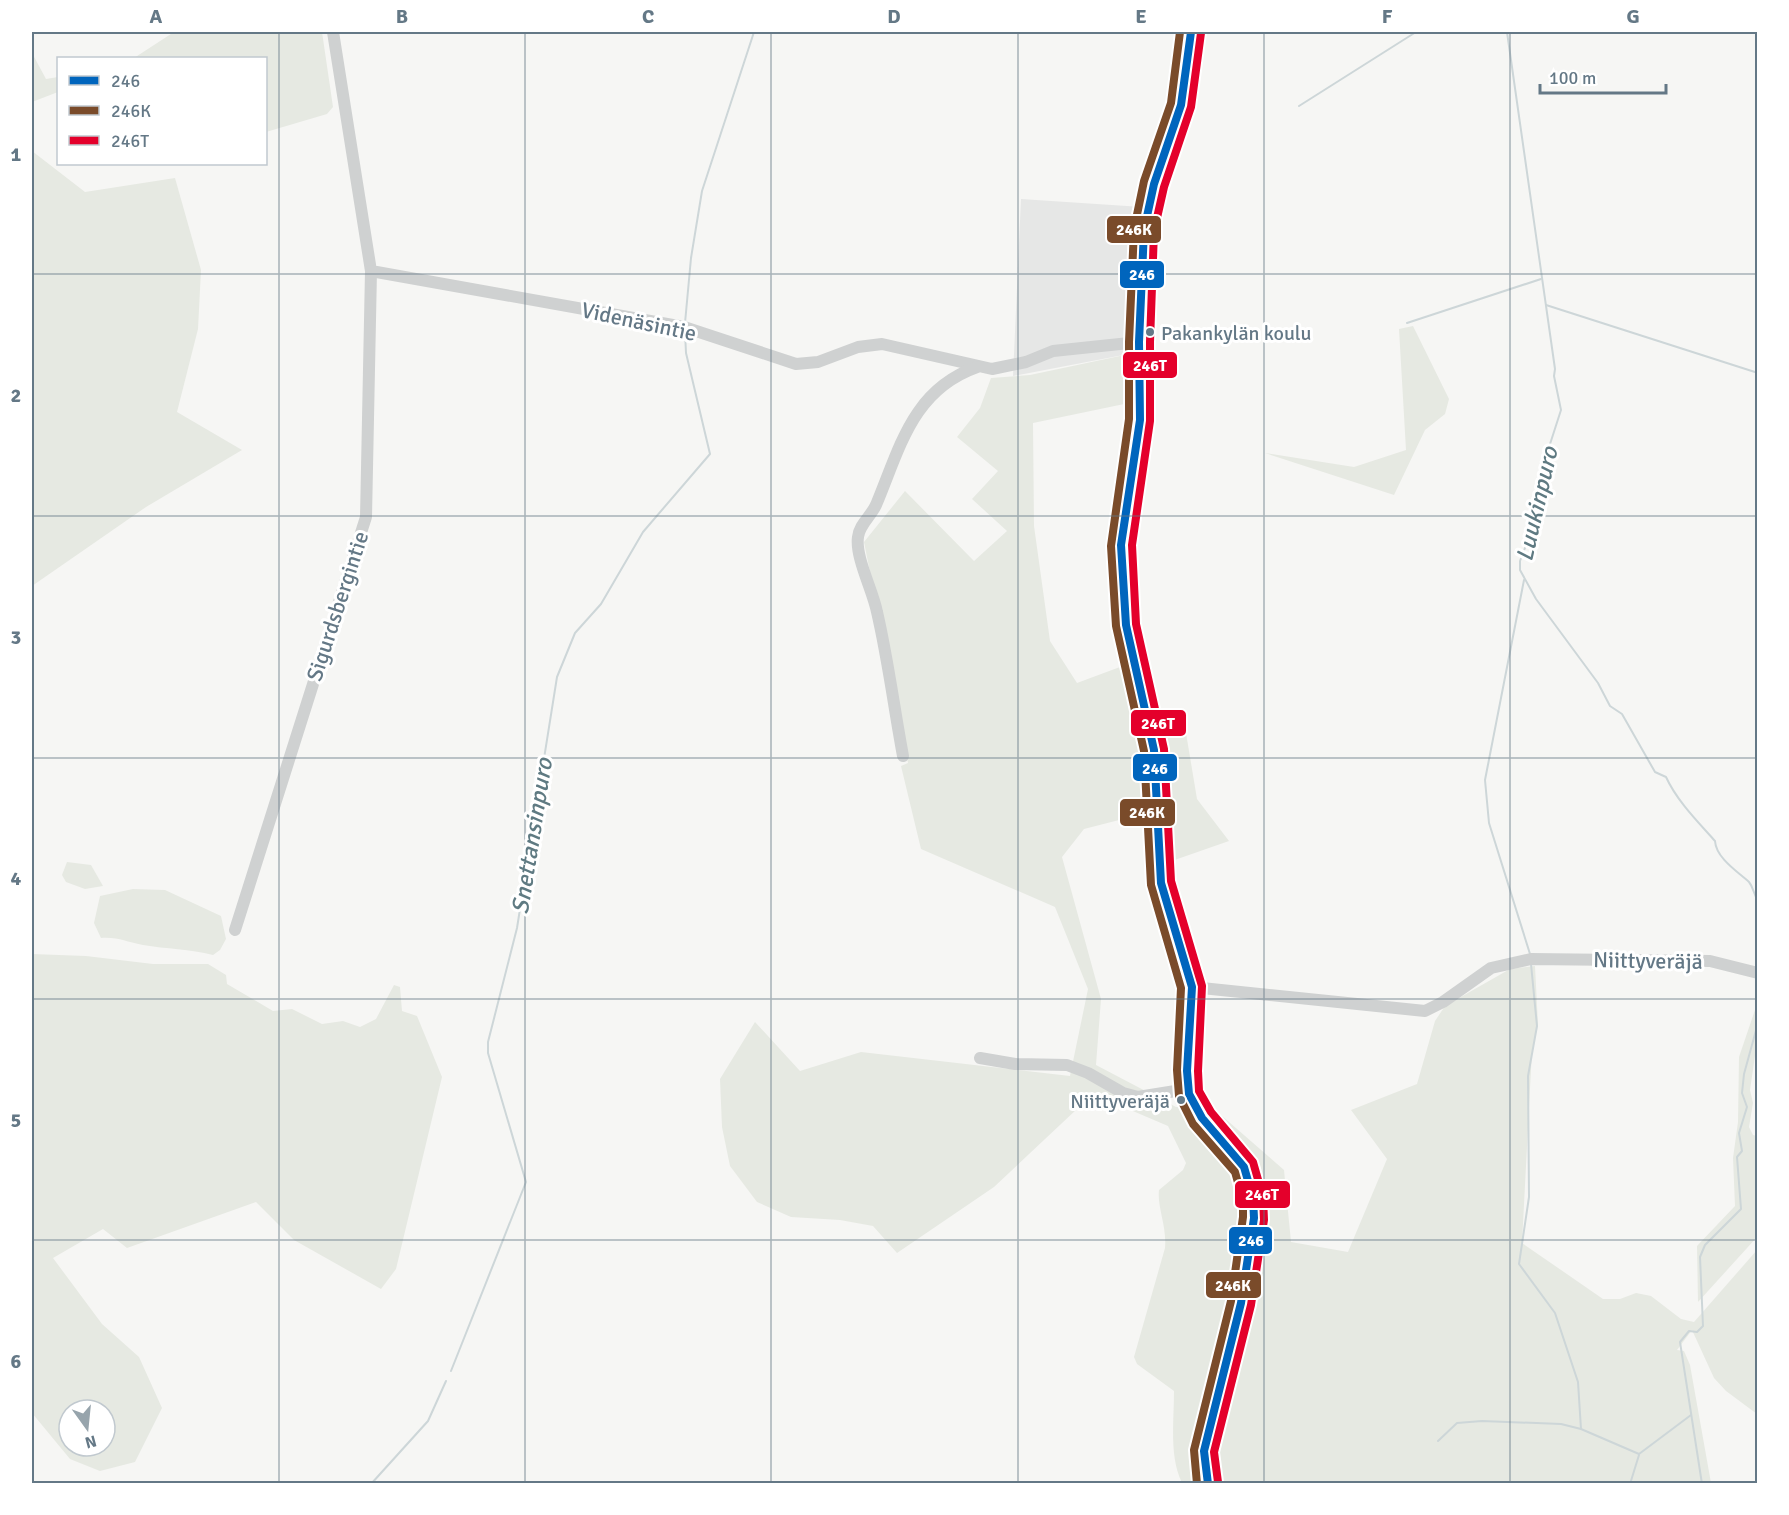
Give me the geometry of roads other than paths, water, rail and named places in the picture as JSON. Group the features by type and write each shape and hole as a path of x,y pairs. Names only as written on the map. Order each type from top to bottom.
{"street":[{"path":"333,32 370,271"},
{"path":"1191,32 1181,105 1146,213 1139,342 1140,420 1121,545 1126,625 1154,750 1161,884 1192,987 1188,1089 1202,1118 1244,1167 1250,1183 1254,1218 1241,1303 1204,1451 1204,1466 1208,1484"},
{"name":"Videnäsintie","path":"370,271 684,327 796,364 818,362 858,348 882,344 992,369 1026,362 1053,351 1139,342"},
{"name":"Sigurdsbergintie","path":"236,930 366,517 370,271"},
{"path":"903,756 877,612 859,552 858,536 873,513 908,426 919,410 937,388 954,375 978,366"},
{"name":"Niittyveräjä","path":"1192,987 1425,1011 1443,1002 1491,968 1532,958 1710,961 1758,973"},
{"path":"980,1058 1015,1064 1067,1065 1088,1073 1123,1093 1138,1097 1188,1089"}],"waterway":[{"name":"Snettansinpuro","path":"685,323 691,258 702,191 754,32"},
{"path":"1299,106 1416,32"},
{"name":"Luukinpuro","path":"1507,32 1555,369 1554,376 1561,410 1541,472 1543,478 1533,508 1533,527 1520,561 1520,570 1536,599 1598,683 1610,706 1622,714 1655,772 1666,777 1682,803 1715,841 1723,859 1752,886 1758,900"},
{"path":"1407,323 1541,279"},
{"path":"1546,305 1758,373"},
{"name":"Snettansinpuro","path":"451,1371 526,1182 488,1053 488,1042 517,928 557,677 575,633 601,604 643,532 710,454 686,353 685,332"},
{"path":"1524,580 1485,780 1489,823 1530,954"},
{"path":"1531,964 1537,1026 1528,1076 1529,1197 1519,1264 1555,1313 1578,1382 1581,1429"},
{"name":"Luukinpuro","path":"1702,1484 1680,1342 1689,1331 1697,1332 1703,1326 1700,1257 1705,1245 1741,1209 1737,1157 1742,1151 1739,1133 1747,1107 1742,1093 1744,1074 1758,1023"},
{"name":"Snettansinpuro","path":"371,1484 428,1421 446,1381"},
{"path":"1438,1441 1457,1423 1482,1421 1561,1424 1581,1429 1639,1454 1691,1415"},
{"path":"1630,1484 1639,1455"}],"place":[{"name":"Pakankylän koulu","path":"1150,332"},
{"name":"Niittyveräjä","path":"1181,1100"}]}
